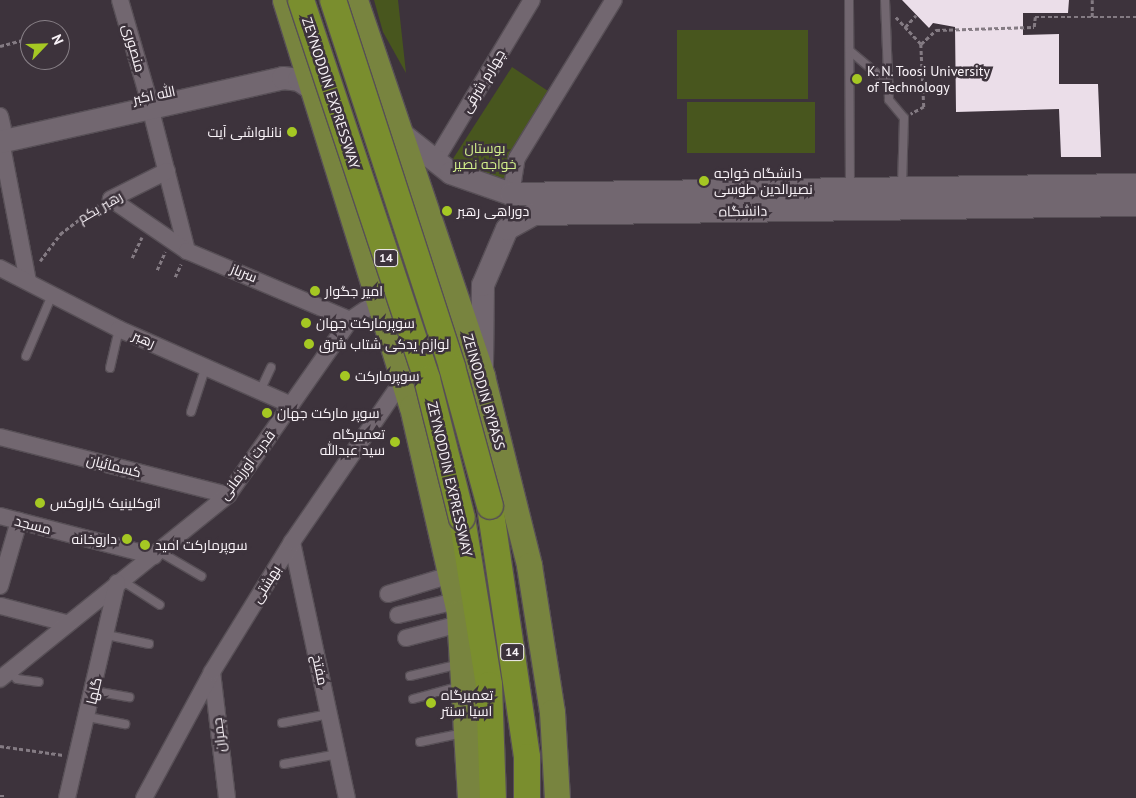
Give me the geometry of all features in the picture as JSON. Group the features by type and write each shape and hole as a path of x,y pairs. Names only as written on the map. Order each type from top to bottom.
{"highway":[{"name":"ZEYNODDIN EXPRESSWAY","path":"301,0 427,379 462,518 489,685 493,798"},
{"name":"ZEYNODDIN EXPRESSWAY","path":"333,0 452,367 490,506 527,757 527,798"}],"main road":[{"path":"285,0 380,300 403,380 450,575 458,613 470,798"},
{"name":"ZEINODDIN BYPASS","path":"355,0 482,376 529,565 552,712 557,798"},
{"name":"الله اکبر","path":"1,131 149,102 280,68 300,48"},
{"path":"149,102 283,78 300,80 314,90"},
{"name":"دانشگاه","path":"399,132 434,163 511,194 720,201 878,199 1136,205"},
{"name":"دانشگاه","path":"482,376 483,285 507,229 519,220 534,214 850,190 878,199 902,189 1136,185"},
{"path":"380,300 409,354 428,360 444,354 452,345 456,297"}],"street":[{"name":"منصوری","path":"120,0 149,102"},
{"name":"چهارم شرقی","path":"434,163 532,0"},
{"path":"511,194 517,158 614,0"},
{"path":"149,102 187,251"},
{"path":"1,131 28,282"},
{"name":"رهبر یکم","path":"111,199 167,171"},
{"name":"سرباز","path":"111,199 187,251 350,320"},
{"name":"رهبر","path":"0,268 120,329 291,405"},
{"path":"350,320 380,300"},
{"name":"قدرت آورزمانی","path":"5,675 82,609 157,554 228,494 350,320"},
{"name":"بهشتی","path":"144,798 212,672 292,542 403,380"},
{"name":"کسمائیان","path":"0,437 228,494"},
{"name":"مسجد","path":"0,516 157,554"},
{"path":"0,586 19,521"},
{"name":"مفتخ","path":"292,542 347,798"},
{"path":"388,594 450,575"},
{"name":"گلها","path":"68,798 119,582"},
{"path":"1,606 66,623"},
{"path":"82,609 99,609 110,618"},
{"path":"398,615 458,613"},
{"path":"406,638 458,613"},
{"name":"چمران","path":"212,672 227,798"}],"lane":[{"path":"849,0 850,190"},
{"path":"885,2 889,100 904,118 902,189"},
{"path":"850,51 888,84"},
{"path":"26,356 52,295"},
{"path":"110,368 120,329"},
{"path":"190,412 206,366"},
{"path":"260,391 271,367"},
{"path":"157,554 201,576"},
{"path":"119,582 160,605"},
{"path":"107,635 149,644"},
{"path":"5,675 38,682"},
{"path":"410,676 462,675"},
{"path":"413,699 462,675"},
{"path":"94,691 129,697"},
{"path":"282,723 329,714"},
{"path":"88,717 125,724"},
{"path":"420,742 466,733"},
{"path":"284,764 338,754"}],"path":[{"path":"1092,0 1092,17"},
{"path":"885,2 921,44 924,107 904,118"},
{"path":"905,27 916,15"},
{"path":"921,44 936,30 1034,28 1035,17 1136,18"},
{"path":"0,46 20,41"},
{"name":"رهبر یکم","path":"28,282 60,234 83,213 111,199"},
{"path":"132,258 148,224"},
{"path":"0,746 78,758"},
{"path":"0,796 5,796"}],"green space":[{"path":"374,0 398,0 406,73 383,32"},
{"path":"677,30 808,30 808,99 677,99"},
{"name":"بوستان خواجه نصیر","path":"512,67 551,93 505,187 449,165"},
{"path":"687,102 815,102 815,153 687,153"}],"building":[{"path":"902,0 1069,0 1068,13 1023,13 1023,35 1059,34 1059,84 1098,84 1101,157 1061,157 1059,109 956,112 955,27 933,23 929,28"}],"place":[{"name":"K. N. Toosi University of Technology","path":"857,79"},
{"name":"نانلواشی آیت","path":"292,132"},
{"name":"دانشگاه خواجه نصیرالدین طوسی","path":"704,181"},
{"name":"دوراهی رهبر","path":"447,211"},
{"name":"امیر جگوار","path":"315,291"},
{"name":"سوپرمارکت جهان","path":"306,323"},
{"name":"لوازم یدکی شتاب شرق","path":"309,344"},
{"name":"سوپرمارکت","path":"345,376"},
{"name":"سوپر مارکت جهان","path":"267,413"},
{"name":"تعمیرگاه سید عبدالله","path":"395,442"},
{"name":"اتوکلینیک کارلوکس","path":"40,503"},
{"name":"داروخانه","path":"127,539"},
{"name":"سوپرمارکت امید","path":"145,545"},
{"name":"تعمیرگاه اسیا سنتر","path":"431,703"}]}
